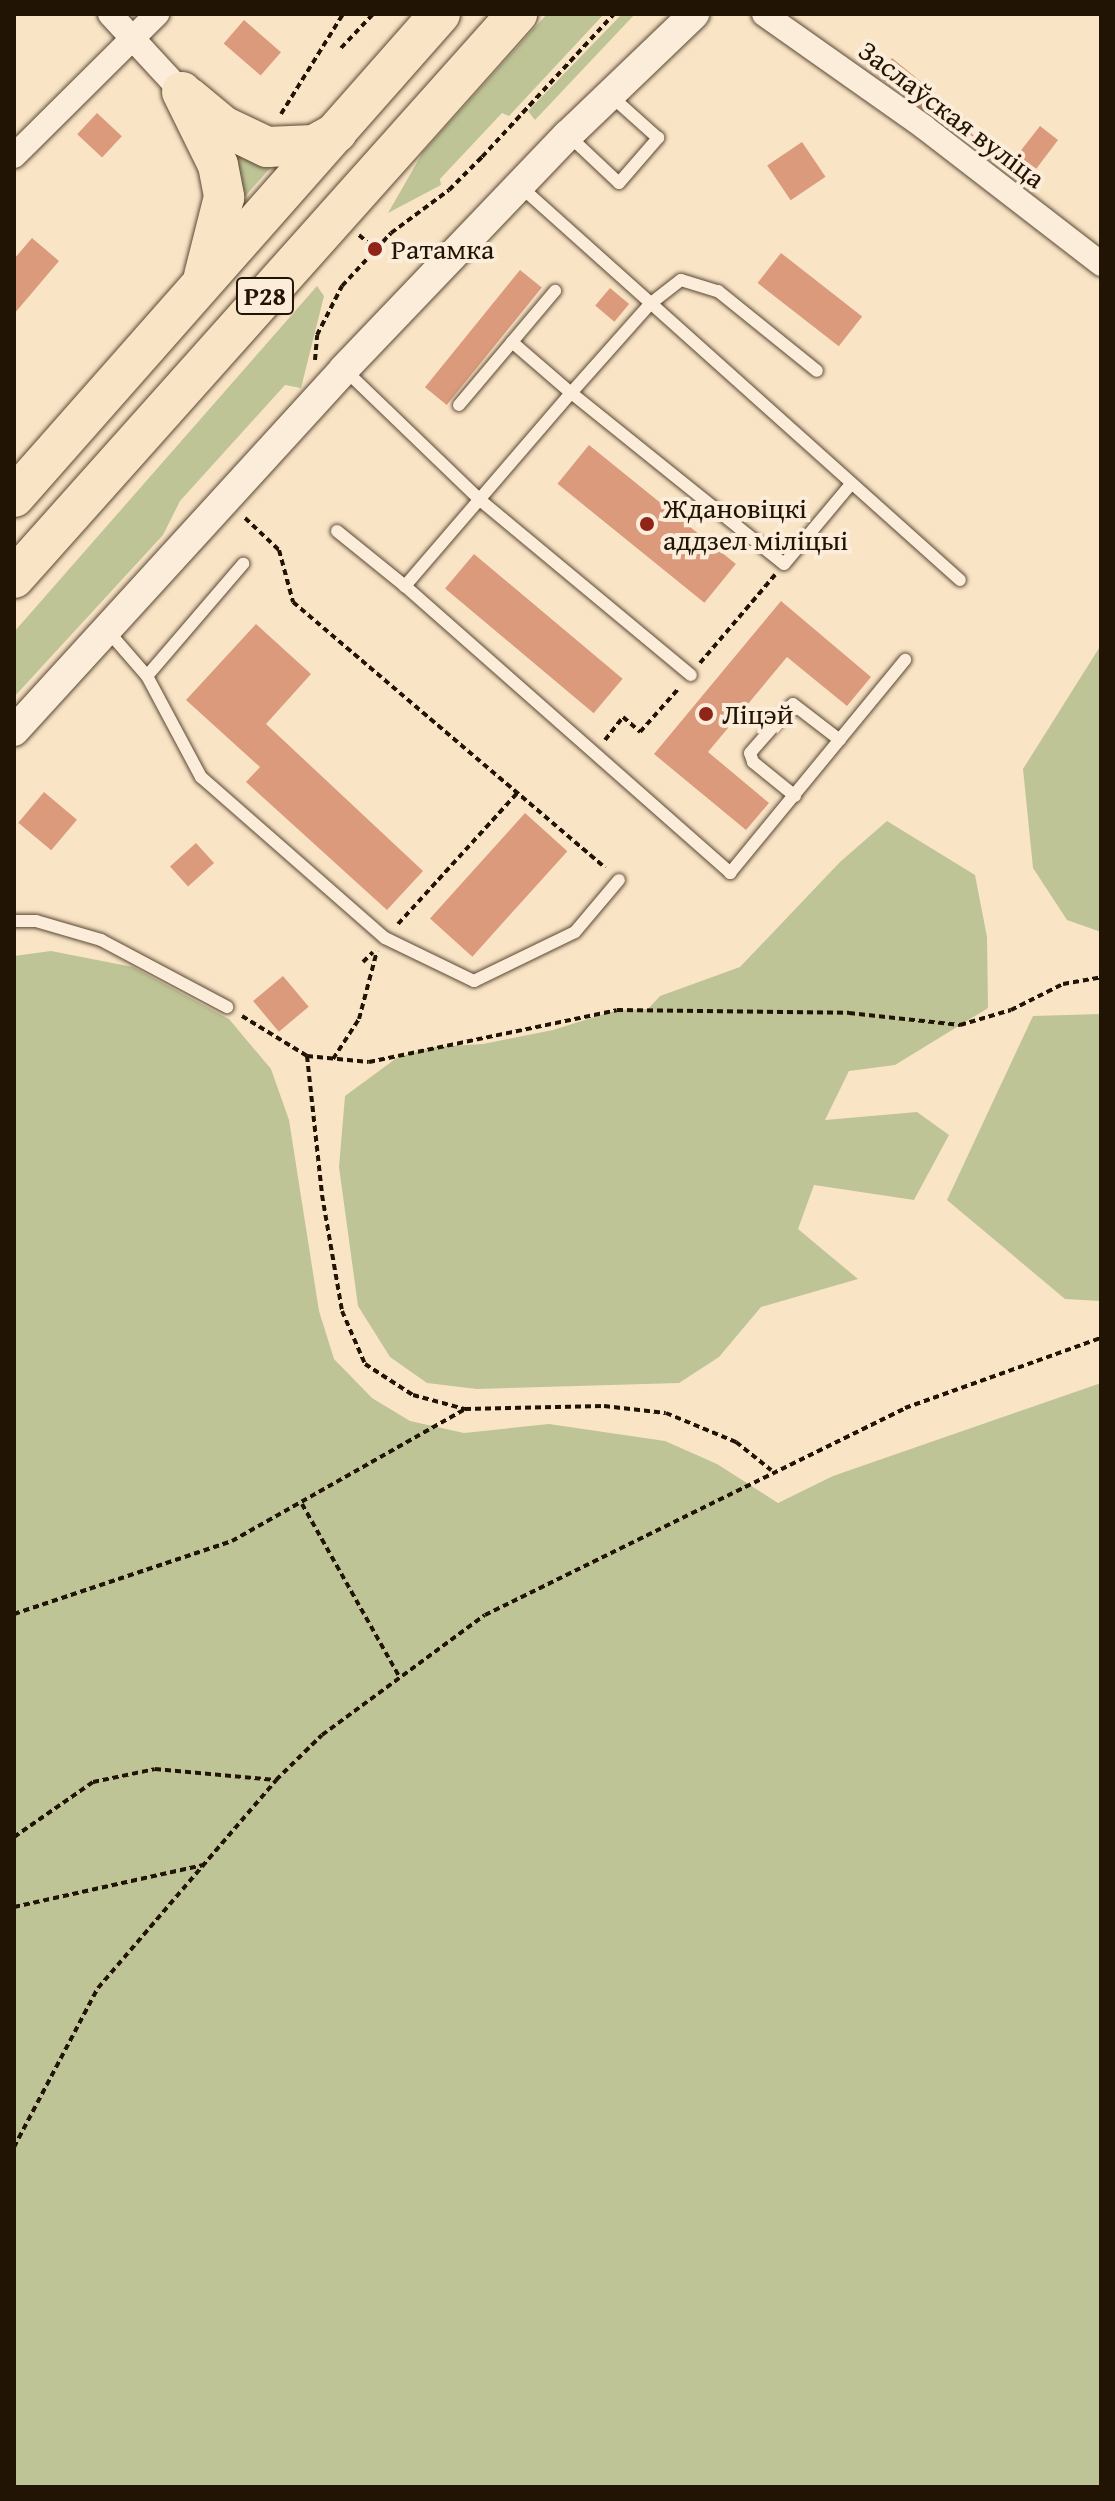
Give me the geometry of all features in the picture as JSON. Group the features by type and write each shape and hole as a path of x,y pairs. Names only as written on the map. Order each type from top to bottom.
{"highway":[{"name":"Р28","path":"14,497 186,308 440,14"},
{"name":"Р28","path":"14,578 517,14"},
{"path":"182,92 249,140 290,150 314,145 342,130"},
{"path":"182,92 218,165 224,197 208,271 186,308"}],"street":[{"path":"110,14 182,92"},
{"path":"14,156 157,14"},
{"path":"14,731 107,630 333,368 694,14"},
{"name":"Заслаўская вуліца","path":"764,14 924,127 1101,264"}],"lane":[{"path":"568,135 619,183 658,138 609,94"},
{"path":"519,185 960,580"},
{"path":"405,586 650,304 681,280 706,283 817,371"},
{"path":"459,405 555,291"},
{"path":"512,342 784,564 851,484"},
{"path":"333,368 480,500 691,675"},
{"path":"337,531 405,586 730,873 905,660"},
{"path":"147,676 243,564"},
{"path":"107,630 147,676 201,777 385,938 474,981 575,932 619,880"},
{"path":"795,796 753,762 750,753 793,704 840,740"},
{"path":"14,921 36,921 101,940 227,1007"}],"path":[{"path":"249,140 275,123 343,14"},
{"path":"341,48 373,14"},
{"path":"333,368 314,359 317,335 342,286 391,233 449,190 614,14"},
{"path":"237,511 279,550 293,602 619,880"},
{"path":"385,938 517,793"},
{"path":"333,1059 359,1019 378,946 363,962"},
{"path":"227,1007 307,1056 369,1062 617,1010 849,1013 960,1025 1011,1010 1063,984 1101,977"},
{"path":"307,1056 322,1195 342,1311 365,1364 413,1395 465,1409 604,1406 666,1413 736,1442 771,1470"},
{"path":"14,2147 98,1988 276,1780 322,1735 485,1615 771,1470 945,1391 1101,1338"},
{"path":"14,1614 232,1541 465,1409"},
{"path":"302,1504 400,1677"},
{"path":"14,1837 93,1782 155,1769 276,1780"},
{"path":"14,1907 205,1864"}],"green space":[{"path":"547,14 604,14 509,116 502,113 440,179 441,185 388,213 423,152"},
{"path":"622,14 635,14 535,120 528,111"},
{"path":"217,133 281,156 238,204"},
{"path":"317,286 324,296 301,388 285,385 180,501 163,535 14,697 14,632"},
{"path":"1101,645 1101,932 1067,920 1033,868 1023,769"},
{"path":"887,821 975,875 987,937 988,1008 895,1065 849,1071 825,1120 917,1112 949,1135 914,1200 814,1185 798,1229 858,1279 761,1307 719,1357 679,1383 477,1389 427,1383 390,1357 358,1306 339,1167 345,1096 398,1057 434,1047 483,1044 553,1030 617,1010 648,1009 660,996 740,967 840,862"},
{"path":"51,951 133,967 229,1019 271,1069 289,1120 319,1311 334,1359 372,1398 410,1421 464,1433 549,1424 665,1441 717,1464 778,1503 833,1476 1101,1383 1101,2487 14,2487 14,956"},
{"path":"1101,1014 1101,1301 1065,1299 947,1200 1033,1016"}],"building":[{"path":"244,20 281,52 261,76 224,43"},
{"path":"892,58 1015,158 1040,126 1058,140 1024,185 878,76"},
{"path":"97,113 122,136 102,157 77,134"},
{"path":"802,142 825,177 791,200 767,165"},
{"path":"32,238 59,261 14,314 14,259"},
{"path":"781,253 862,316 839,346 758,283"},
{"path":"520,270 542,288 447,405 425,387"},
{"path":"610,288 629,304 614,322 595,306"},
{"name":"Ждановіцкі аддзел міліцыі","path":"589,445 736,564 704,603 558,484"},
{"path":"474,554 623,679 594,713 445,588"},
{"path":"781,601 871,677 847,706 787,657 708,752 769,803 746,830 654,754"},
{"path":"256,624 311,674 266,724 423,871 387,910 246,782 260,767 186,700"},
{"path":"44,792 77,820 51,850 18,823"},
{"path":"525,813 567,851 472,957 430,919"},
{"path":"196,843 214,863 188,886 170,866"},
{"path":"283,976 309,1007 279,1032 253,1001"}],"place":[{"name":"Ратамка","path":"375,249"},
{"name":"Ждановіцкі аддзел міліцыі","path":"647,524"},
{"name":"Ліцэй","path":"706,714"}]}
